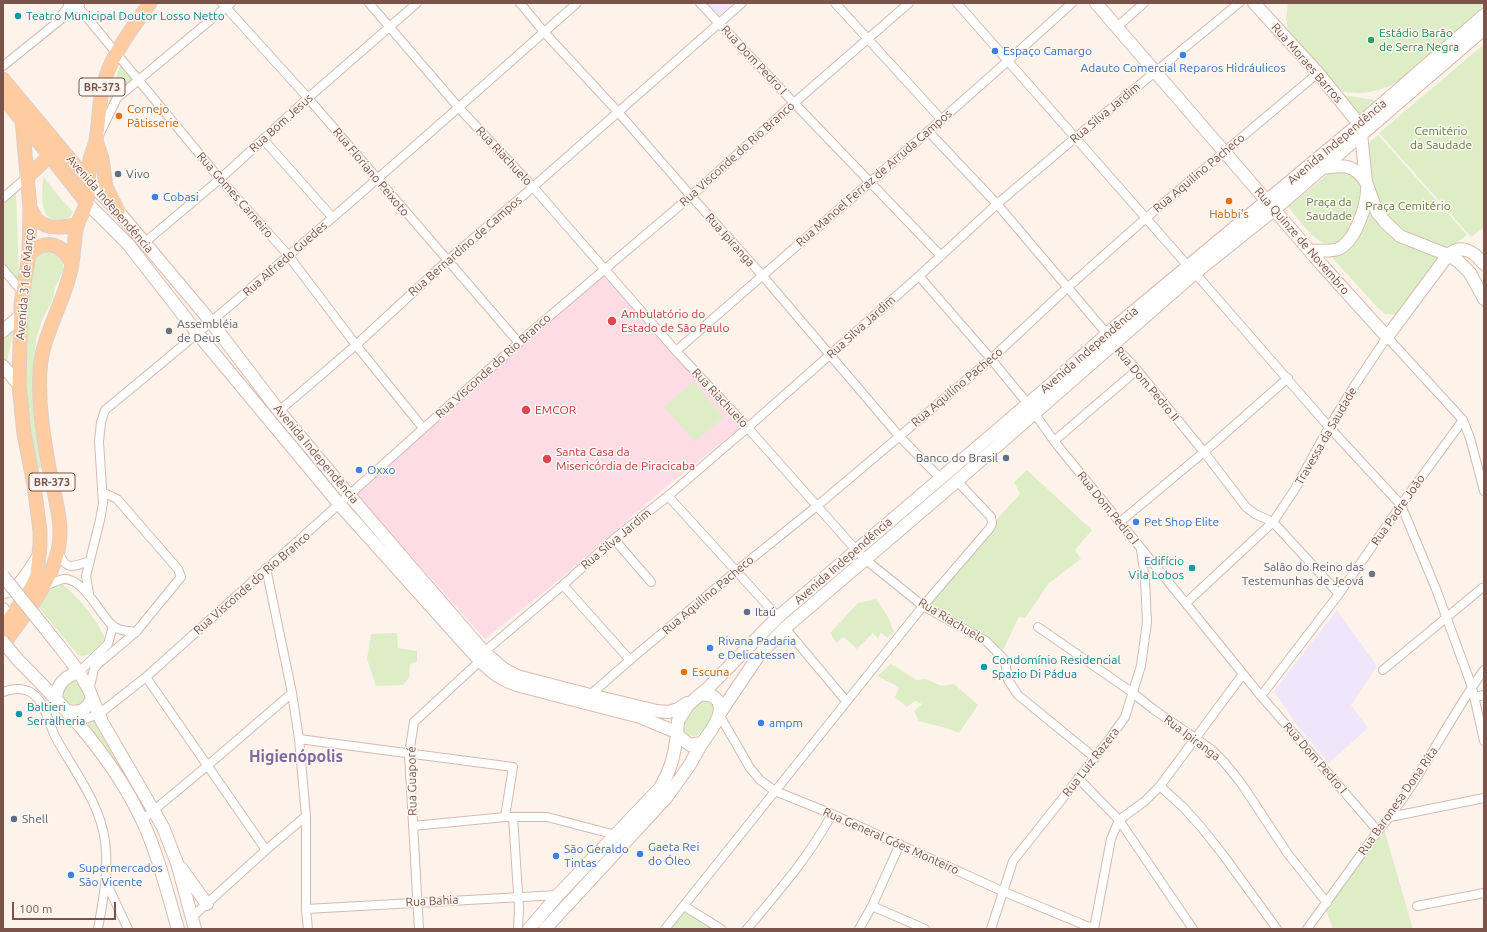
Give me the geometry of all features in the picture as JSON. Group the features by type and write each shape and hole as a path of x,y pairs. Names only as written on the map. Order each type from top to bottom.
{"main road":[{"name":"BR-373","path":"89,182 90,160 96,141 102,87 106,74 116,54 150,3"},
{"name":"Rua Quinze de Novembro","path":"1096,3 1310,251 1387,337"},
{"name":"Rua Moraes Barros","path":"1254,3 1318,73 1360,129"},
{"name":"Avenida Independência","path":"1271,205 1321,168 1360,129 1484,15"},
{"name":"Avenida Independência","path":"720,714 759,655 785,628 957,482 1031,409 1110,339 1360,129 1484,30"},
{"name":"Avenida Independência","path":"3,80 89,182 118,212 212,323 279,411 502,680 640,717 677,734"},
{"name":"Avenida Independência","path":"3,97 87,203 128,244 198,334 340,505 482,657 517,676 656,711 668,712 678,709 699,696 778,617 940,478 1031,409"},
{"name":"Avenida 31 de Março","path":"5,620 30,590 37,576 40,531 34,485 24,434 19,385 20,316 29,254 30,208 22,120"},
{"path":"1310,251 1334,250 1343,246 1349,241 1360,218 1367,196 1360,129"},
{"path":"96,141 102,158 106,187 118,212"},
{"path":"27,177 54,152 59,154 67,164 78,168"},
{"path":"1321,168 1337,165 1347,166 1356,171 1366,182 1377,212 1385,222 1400,236 1448,255 1458,261 1470,273 1484,299"},
{"name":"Avenida 31 de Março","path":"3,644 44,587 58,550 59,513 43,434 40,397 40,370 48,333 67,283 72,264 74,239 78,224 87,203 89,182"},
{"path":"30,208 36,219 42,223 60,228 78,224"},
{"path":"29,254 37,246 46,244 54,245 68,254 72,264"},
{"path":"1448,255 1454,250 1461,249 1470,251 1484,264"},
{"name":"Travessa da Saudade","path":"1387,337 1448,255"},
{"path":"3,331 20,316"},
{"path":"3,366 19,385"},
{"path":"3,592 9,591 21,582 38,557"},
{"path":"3,576 79,672 91,694 99,714 164,827 177,863 193,924 178,929 156,854 142,820 120,780 100,751 70,714 3,644"},
{"path":"56,698 62,680 70,674 79,672"},
{"path":"70,714 82,711 87,707 91,694"},
{"path":"523,928 558,895 660,788 668,775 674,758 678,721 681,714 699,696 714,697 718,702 720,714 689,766 666,798 544,929"},
{"path":"677,734 690,745 702,743"},
{"path":"177,863 207,904"}],"street":[{"path":"46,32 64,13 68,7 68,3"},
{"name":"Rua Riachuelo","path":"369,3 459,108 533,187 676,351 747,427 856,550 866,560 923,606 986,641 1005,660 1008,680 1018,695 1095,758"},
{"name":"Rua Bom Jesus","path":"144,243 220,179 308,98 417,3"},
{"name":"Rua Ipiranga","path":"520,3 544,32 618,112 762,275 899,436 940,478"},
{"name":"Rua Alfredo Guedes","path":"89,594 86,576 103,503 99,442 101,422 105,410 212,323 288,255 377,180 577,3"},
{"name":"Rua Dom Pedro I","path":"700,3 941,256"},
{"name":"Rua Bernardino de Campos","path":"279,411 356,345 446,261 533,187 742,3"},
{"path":"835,3 866,39 941,119"},
{"name":"Rua Visconde do Rio Branco","path":"70,714 84,718 99,714 146,677 266,568 340,505 422,428 530,332 691,196 866,39 909,3"},
{"path":"957,3 1330,427 1401,504 1447,618 1472,687 1484,741"},
{"name":"Rua Manoel Ferraz de Arruda Campos","path":"676,351 871,182 1072,3"},
{"path":"1117,27 1144,3"},
{"name":"Rua Silva Jardim","path":"482,657 614,539 668,496 830,355 997,204 1239,3"},
{"path":"3,66 78,4"},
{"name":"Rua Gomes Carneiro","path":"78,4 116,54 220,179 288,255 356,345 422,428"},
{"path":"96,141 117,98 139,81 226,5"},
{"name":"Rua Floriano Peixoto","path":"226,5 308,98 446,261 519,343"},
{"name":"Rua Aquilino Pacheco","path":"590,695 991,359 1067,288 1146,218 1318,73"},
{"name":"Rua Dom Pedro II","path":"928,131 997,204 1137,370 1204,452 1246,507 1255,514 1274,522 1339,594"},
{"path":"263,139 332,217"},
{"path":"3,198 27,177"},
{"path":"3,269 23,293"},
{"name":"Rua Dom Pedro I","path":"919,276 991,359 1031,409 1054,441 1261,696 1378,831"},
{"name":"Rua Quinze de Novembro","path":"1387,337 1462,420 1470,438 1484,490"},
{"name":"Travessa da Saudade","path":"1186,603 1274,522 1295,489 1355,385 1387,337"},
{"path":"1054,441 1137,370"},
{"path":"1120,522 1204,452 1288,378"},
{"name":"Rua Padre João","path":"1261,696 1339,594 1401,504 1462,420"},
{"path":"665,929 846,701 923,606 990,528 992,517 957,482"},
{"path":"91,694 92,677 98,664 136,632 181,577 178,569 117,498 102,492"},
{"path":"668,496 735,572 778,617"},
{"path":"614,539 652,582"},
{"name":"Rua Luiz Razera","path":"991,929 1002,891 1013,861 1095,758 1125,717 1141,666 1147,622 1145,579 1141,549"},
{"path":"58,550 63,562 68,566 75,566 90,561"},
{"path":"266,568 292,693 299,739 306,816 306,909 308,929"},
{"path":"1145,579 1149,573 1157,568"},
{"path":"44,587 66,579 72,581 89,594 113,626 136,632"},
{"path":"563,585 630,660"},
{"path":"1383,670 1482,588"},
{"path":"79,672 108,644 113,626"},
{"name":"Rua Ipiranga","path":"1038,627 1211,749 1241,783 1288,854 1327,903"},
{"path":"785,628 846,701"},
{"name":"Rua Guaporé","path":"419,929 409,754 414,722 482,657"},
{"name":"Rua Baronesa Dona Rita","path":"1307,929 1378,831 1390,817 1419,775 1472,687 1484,670"},
{"path":"1094,929 1111,839 1119,820 1133,811 1160,786 1243,674"},
{"path":"146,677 266,850"},
{"path":"3,692 11,689 21,689 31,693 39,700 44,708 55,736 91,798 100,820 105,842 105,879 98,929"},
{"path":"142,820 292,693"},
{"path":"1475,697 1484,695"},
{"name":"Rua General Góes Monteiro","path":"720,714 750,768 760,780 776,791 900,844 1002,891 1094,929"},
{"path":"299,739 513,767 509,817 523,928"},
{"path":"1078,778 1119,820 1193,929"},
{"path":"1160,786 1184,808 1202,828 1277,929"},
{"path":"1390,817 1484,798"},
{"path":"747,929 805,858 822,833 832,814"},
{"path":"193,924 207,904 306,816"},
{"path":"413,826 509,817 547,817 616,835"},
{"path":"859,929 872,906 900,844"},
{"path":"105,879 128,929"},
{"path":"1417,906 1484,893"},
{"name":"Rua Bahia","path":"306,909 518,896 558,895"},
{"path":"684,906 721,929"},
{"path":"872,906 925,929"}],"shaded area":[{"path":"706,3 733,3 718,17"},
{"name":"Santa Casa da Misericórdia de Piracicaba","path":"603,274 741,427 661,491 560,579 485,639 355,493"},
{"path":"1337,610 1377,666 1351,705 1368,728 1329,763 1300,729 1274,691"}],"green space":[{"name":"Estádio Barão de Serra Negra","path":"1288,3 1484,3 1484,6 1402,79 1388,87 1365,93 1358,93 1342,91 1288,31 1286,19"},
{"name":"Cemitério da Saudade","path":"1484,44 1484,227 1471,237 1379,133"},
{"path":"120,65 134,82 108,103"},
{"path":"1338,94 1379,101 1358,118"},
{"name":"Praça Cemitério","path":"1378,135 1467,235 1446,251 1410,238 1390,224 1375,198 1365,146"},
{"name":"Praça da Saudade","path":"1332,171 1351,174 1360,181 1360,190 1356,213 1347,235 1339,242 1331,244 1320,241 1316,238 1288,207"},
{"path":"43,176 73,212 68,219 57,220 50,218 46,213 42,200"},
{"path":"16,193 19,282 3,264 3,203"},
{"path":"1368,208 1437,255 1439,259 1396,315 1385,314 1379,309 1333,259 1334,254"},
{"path":"47,250 55,251 62,258 63,270 55,288 53,299 42,320 36,340 33,376 34,401 44,468 39,469 36,465 27,416 25,395 26,316 29,303 32,258"},
{"path":"13,332 6,366 3,361 3,338"},
{"path":"693,382 724,417 695,441 664,407"},
{"path":"1027,470 1092,530 1075,550 1081,559 1049,583 1025,618 1019,617 1003,650 985,637 928,605 991,534 997,519 1020,494 1014,482"},
{"path":"62,584 87,609 98,625 105,639 97,649 90,654 82,656 78,655 37,605 45,595 58,585"},
{"path":"876,599 887,615 894,632 887,638 881,632 878,639 873,633 857,649 844,637 836,643 830,633 858,603"},
{"path":"397,633 398,648 417,651 417,662 410,664 409,678 403,685 376,686 367,659 371,634"},
{"path":"891,664 917,680 926,679 942,686 954,684 978,705 959,733 919,721 914,711 922,704 915,701 907,707 895,697 899,687 877,676"},
{"path":"69,682 78,682 86,696 81,704 71,707 61,699 61,691"},
{"path":"699,700 712,704 715,712 701,733 691,736 684,730 683,724"},
{"path":"93,719 139,790 146,804 142,807 132,788 88,727 88,721"},
{"path":"1384,829 1413,929 1333,929 1326,910"},
{"path":"684,910 713,929 667,929"}],"place":[{"name":"Teatro Municipal Doutor Losso Netto","path":"18,16"},
{"name":"Estádio Barão de Serra Negra","path":"1371,40"},
{"name":"Espaço Camargo","path":"995,51"},
{"name":"Adauto Comercial Reparos Hidráulicos","path":"1183,55"},
{"name":"Cornejo Pâtisserie","path":"119,116"},
{"name":"Vivo","path":"118,174"},
{"name":"Cobasi","path":"155,197"},
{"name":"Habbi's","path":"1229,201"},
{"name":"Ambulatório do Estado de São Paulo","path":"612,321"},
{"name":"Assembléia de Deus","path":"169,331"},
{"name":"EMCOR","path":"526,410"},
{"name":"Banco do Brasil","path":"1006,458"},
{"name":"Santa Casa da Misericórdia de Piracicaba","path":"547,459"},
{"name":"Oxxo","path":"359,470"},
{"name":"Pet Shop Elite","path":"1136,522"},
{"name":"Edifício Vila Lobos","path":"1192,568"},
{"name":"Salão do Reino das Testemunhas de Jeová","path":"1372,574"},
{"name":"Itaú","path":"747,612"},
{"name":"Rivana Padaria e Delicatessen","path":"710,648"},
{"name":"Condomínio Residencial Spazio Di Pádua","path":"984,667"},
{"name":"Escuna","path":"684,672"},
{"name":"Baltieri Serralheria","path":"19,714"},
{"name":"ampm","path":"761,723"},
{"name":"Shell","path":"14,819"},
{"name":"Gaeta Rei do Óleo","path":"640,854"},
{"name":"São Geraldo Tintas","path":"556,856"},
{"name":"Supermercados São Vicente","path":"71,875"}],"district":[{"name":"Higienópolis","path":"296,757"}]}
